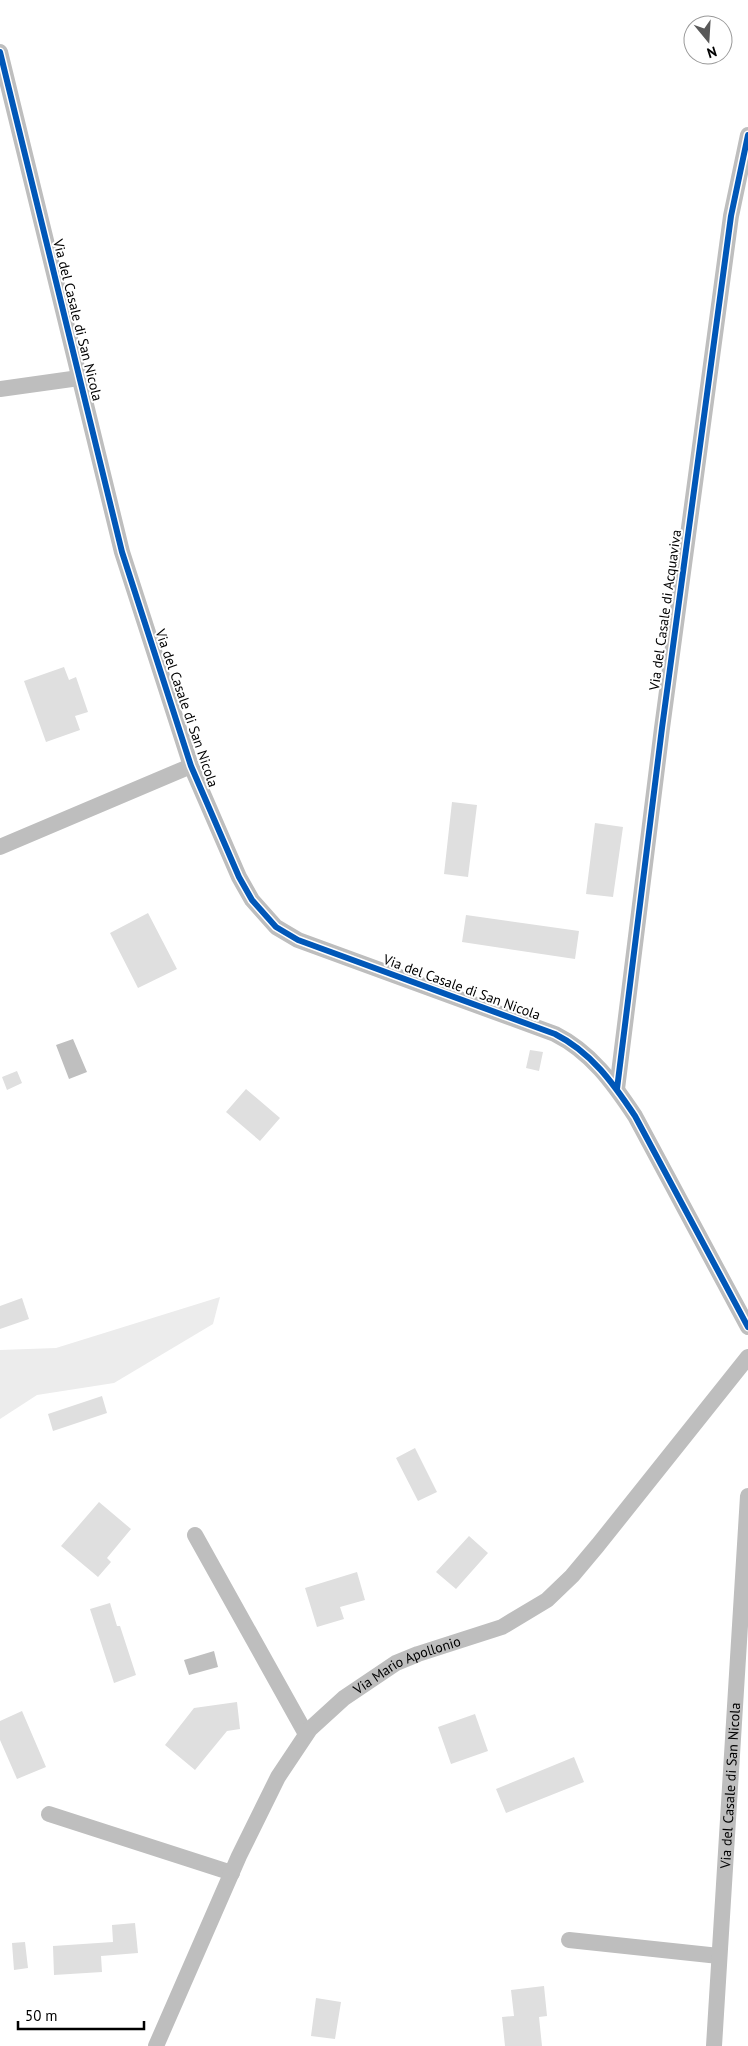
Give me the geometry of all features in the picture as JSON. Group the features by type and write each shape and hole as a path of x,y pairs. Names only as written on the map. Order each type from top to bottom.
{"street":[{"name":"Via del Casale di San Nicola","path":"0,52 122,552 192,766 239,877 259,910 276,927 308,944 555,1034 591,1058 636,1116 748,1327"},
{"name":"Via del Casale di Acquaviva","path":"617,1090 661,737 731,216 748,134"},
{"path":"0,389 79,378"},
{"path":"0,847 192,766"},
{"name":"Via Mario Apollonio","path":"156,2046 232,1873 278,1777 306,1734 344,1698 396,1663 502,1627 547,1600 572,1576 587,1558 748,1357"},
{"name":"Via del Casale di San Nicola","path":"714,2046 748,1496"},
{"path":"195,1535 306,1734"},
{"path":"49,1814 232,1873"},
{"path":"569,1940 719,1956"}],"shaded area":[{"path":"73,1039 87,1072 69,1079 56,1045"},
{"path":"220,1297 213,1324 114,1383 37,1395 0,1419 0,1350 56,1348"},
{"path":"214,1651 218,1667 189,1675 184,1660"}],"building":[{"path":"64,667 69,680 76,677 88,712 75,716 80,730 46,742 24,681"},
{"path":"452,802 477,805 468,877 444,874"},
{"path":"595,823 623,827 613,897 586,894"},
{"path":"148,913 177,969 138,988 110,933"},
{"path":"466,915 579,931 575,959 462,942"},
{"path":"530,1050 543,1052 539,1071 526,1068"},
{"path":"17,1071 22,1083 7,1090 2,1077"},
{"path":"246,1089 280,1118 260,1141 226,1112"},
{"path":"22,1298 29,1319 0,1329 0,1306"},
{"path":"102,1396 107,1413 53,1431 48,1414"},
{"path":"415,1448 437,1492 418,1501 396,1458"},
{"path":"99,1502 131,1529 107,1558 111,1562 98,1577 61,1546"},
{"path":"469,1536 488,1553 456,1589 436,1572"},
{"path":"357,1572 365,1600 340,1607 344,1619 317,1627 305,1588"},
{"path":"110,1603 117,1626 120,1626 136,1675 114,1683 90,1609"},
{"path":"237,1702 240,1729 227,1731 195,1770 165,1745 194,1708"},
{"path":"22,1711 46,1767 17,1779 0,1740 0,1721"},
{"path":"475,1714 488,1751 451,1764 438,1727"},
{"path":"574,1757 584,1782 506,1813 496,1789"},
{"path":"135,1923 138,1953 101,1956 102,1972 54,1975 53,1946 113,1942 112,1925"},
{"path":"25,1942 28,1968 14,1970 12,1943"},
{"path":"544,1986 547,2016 539,2017 542,2046 505,2046 502,2017 514,2016 511,1990"},
{"path":"316,1998 341,2002 335,2039 311,2036"}],"cycle path":[{"path":"0,52 122,552 191,766 239,877 252,900 276,927 298,940 555,1034 580,1050 610,1080 635,1116 748,1327"},
{"path":"617,1089 662,728 731,216 748,135"}]}
